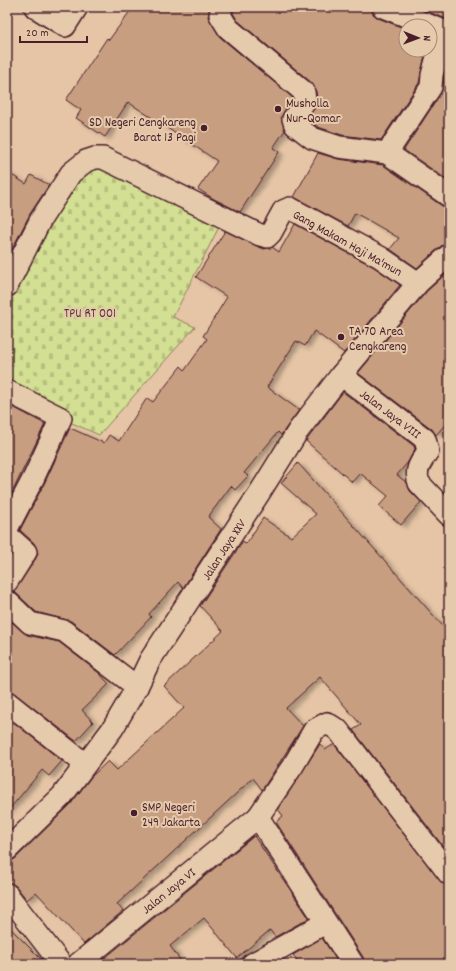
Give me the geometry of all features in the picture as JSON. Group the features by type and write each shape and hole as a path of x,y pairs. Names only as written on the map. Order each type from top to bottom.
{"street":[{"path":"35,7 66,26 77,7"},
{"path":"222,7 220,15 228,28 304,92 305,101 293,119 295,125 312,138 339,147 387,153 414,170 449,196"},
{"path":"387,153 431,87 432,75 444,31 395,9"},
{"name":"Gang Makam Haji Ma'mun","path":"7,286 41,219 71,173 86,161 95,158 103,158 179,196 267,237 272,233 283,211 290,208 380,257 418,283"},
{"name":"Jalan Jaya XXV","path":"7,850 62,796 113,728 137,687 150,660 298,431 341,375 418,283 449,255"},
{"name":"Jalan Jaya VIII","path":"341,375 425,439 428,452 419,465 417,479 449,515"},
{"path":"7,391 61,418 34,477 7,529"},
{"path":"7,535 26,552 7,582"},
{"path":"7,601 30,623 64,631 137,687"},
{"path":"7,702 85,764"},
{"name":"Jalan Jaya VI","path":"78,964 258,817 294,764 314,730 327,723 338,730 449,874"},
{"path":"258,817 325,923 353,964"},
{"path":"7,894 61,964"},
{"path":"252,964 325,923"}],"green space":[{"name":"TPU RT 001","path":"80,152 220,225 173,317 195,327 99,435 7,394 7,294 47,209"}],"building":[{"path":"133,7 210,7 208,17 220,37 293,98 281,117 285,130 273,148 279,152 240,212 198,189 217,161 128,102 105,137 76,118 81,110 66,100 107,38 109,40"},
{"path":"234,7 371,7 373,14 378,18 398,26 398,58 424,58 419,83 381,140 342,135 318,127 307,119 315,108 317,100 316,91 312,83 237,20 233,13"},
{"path":"428,7 449,7 449,20 426,11"},
{"path":"449,58 449,181 404,150 441,93"},
{"path":"318,153 338,159 383,165 442,206 449,208 449,243 441,246 417,268 390,249 399,238 355,213 348,226 294,197"},
{"path":"7,172 26,184 31,175 49,185 30,214 7,259"},
{"path":"295,224 374,267 400,285 344,353 314,331 305,346 296,341 267,387 299,410 281,435 278,432 244,473 248,476 235,490 231,486 208,517 221,529 183,588 178,582 149,614 151,617 115,655 71,621 36,612 14,591 38,553 34,543 20,530 45,482 70,428 104,443 109,435 119,441 147,398 153,402 181,366 185,370 207,339 203,336 227,297 196,277 225,231 264,249 272,247 279,252"},
{"path":"449,271 449,420 436,435 432,429 358,373 427,291"},
{"path":"343,392 414,446 415,449 408,462 397,475 407,483 410,491 421,502 401,525 379,506 388,496 360,473 352,482 306,441"},
{"path":"7,404 45,424 7,503"},
{"path":"298,463 449,633 449,854 353,730 361,725 320,677 286,708 303,726 262,790 253,778 117,904 123,911 84,944 36,892 27,900 16,886 7,882 7,862 15,859 70,805 91,777 108,761 117,770 184,708 164,686 223,631 200,606 243,541 246,544 263,518 291,537 316,514 281,483"},
{"path":"7,618 27,635 59,642 99,673 109,684 82,710 93,722 76,741 14,693 7,690"},
{"path":"7,717 62,761 49,776 42,770 7,812"},
{"path":"320,744 325,750 334,744 440,881 449,886 449,964 365,964 363,957 276,822 283,816 278,809"},
{"path":"254,836 309,918 275,937 270,930 237,958 204,918 170,946 183,964 102,964 100,962"},
{"path":"7,925 46,964 7,964"},
{"path":"322,938 339,964 300,964 293,955"}],"place":[{"name":"Musholla Nur-Qomar","path":"278,109"},
{"name":"SD Negeri Cengkareng Barat 13 Pagi","path":"204,128"},
{"name":"TA 70 Area Cengkareng","path":"341,337"},
{"name":"SMP Negeri 249 Jakarta","path":"134,813"}]}
